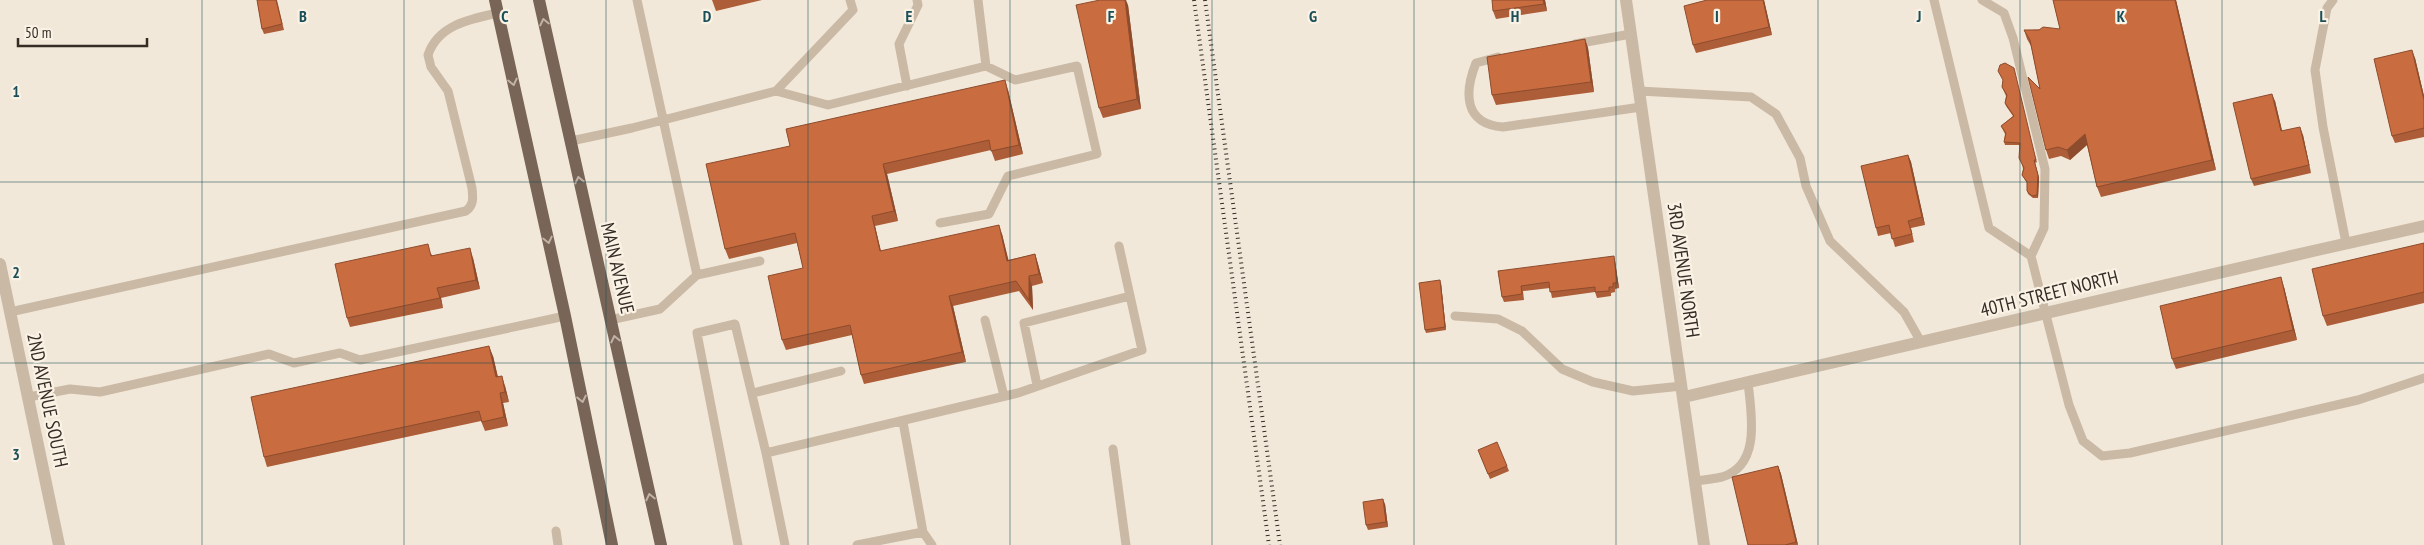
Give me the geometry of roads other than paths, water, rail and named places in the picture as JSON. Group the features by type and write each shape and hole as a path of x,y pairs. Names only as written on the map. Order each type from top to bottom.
{"main road":[{"path":"495,0 565,316 612,545"},
{"name":"MAIN AVENUE","path":"539,0 661,545"}],"street":[{"name":"3RD AVENUE NORTH","path":"1626,0 1704,545"},
{"name":"40TH STREET NORTH","path":"1683,391 1748,382 2046,314 2172,282 2424,226"},
{"name":"2ND AVENUE SOUTH","path":"0,264 7,319 29,397 59,545"}],"lane":[{"path":"637,0 697,275"},
{"path":"776,91 853,10 850,0"},
{"path":"907,86 899,44 918,4 917,0"},
{"path":"978,0 986,66"},
{"path":"1934,0 1989,228 2031,256"},
{"path":"1982,0 2004,13 2013,38 2045,168 2044,228 2031,256 2069,405 2083,442 2102,456 2130,453 2358,400 2424,378"},
{"path":"2333,0 2327,8 2315,70 2323,128 2346,243"},
{"path":"7,319 466,211 473,202 472,188 448,91 431,67 428,55 438,36 446,29 474,18 498,13"},
{"path":"1562,46 1631,34"},
{"path":"1512,55 1476,63 1469,81 1470,104 1476,118 1488,126 1503,127 1641,107"},
{"path":"571,141 776,91 828,105 986,66 1015,80 1077,66 1097,154 1008,176 989,214 940,223"},
{"path":"1639,92 1751,97 1776,114 1800,158 1806,186 1830,241 1904,312 1921,342"},
{"path":"766,453 903,422 1004,396 1142,350 1119,246"},
{"path":"610,320 660,309 697,275 760,261"},
{"path":"1038,385 1024,323 1130,296"},
{"path":"29,397 70,388 100,392 269,354 294,364 340,353 360,360 565,316"},
{"path":"1455,316 1498,319 1522,331 1562,369 1593,382 1633,391 1683,391"},
{"path":"985,320 1004,396"},
{"path":"738,545 697,333 735,324 753,393 785,545"},
{"path":"753,393 841,371"},
{"path":"1695,481 1724,476 1745,461 1750,445 1752,425 1748,382"},
{"path":"903,422 923,532 932,545"},
{"path":"1113,449 1126,545"},
{"path":"556,531 558,545"},
{"path":"857,545 923,532"}],"railway":[{"path":"1194,0 1269,545"},
{"path":"1205,0 1280,545"}]}
